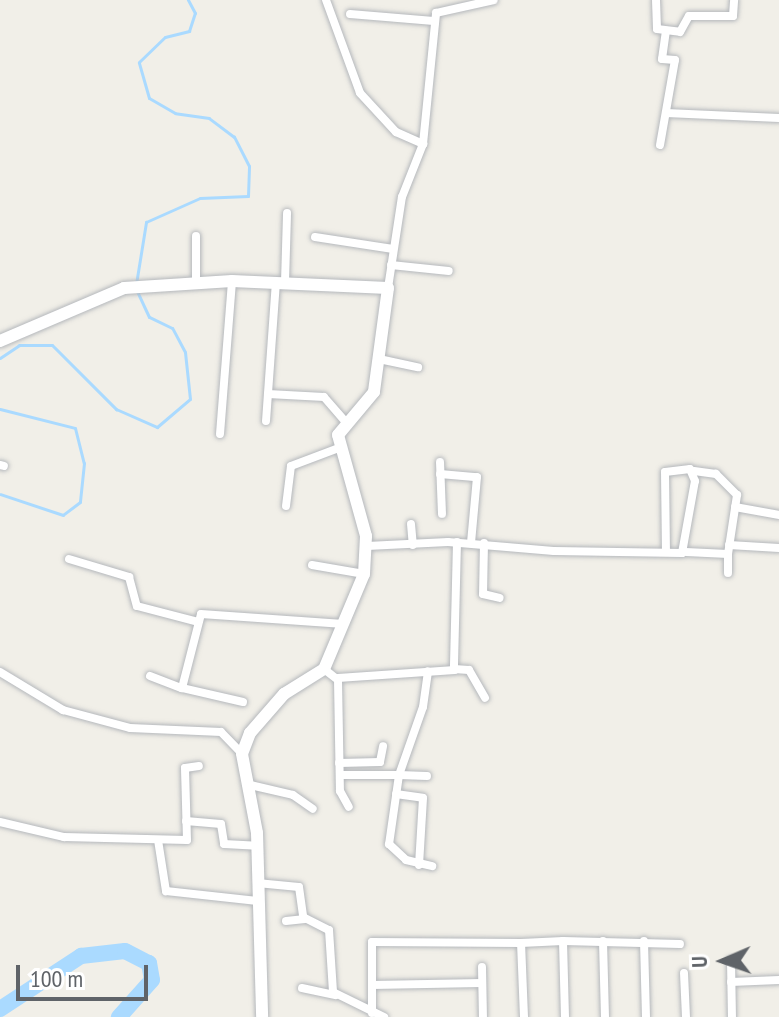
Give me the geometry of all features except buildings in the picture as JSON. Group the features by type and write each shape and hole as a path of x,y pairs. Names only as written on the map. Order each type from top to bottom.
{"street":[{"path":"326,0 360,93 396,132 423,144"},
{"path":"262,1017 257,846 242,754 250,733 284,694 324,669 364,574 367,546 339,448 343,423 371,399 402,197 423,144 437,10 435,0"},
{"path":"437,10 458,3 494,0"},
{"path":"656,0 656,27 680,32 689,16 733,16 734,0"},
{"path":"350,14 434,21"},
{"path":"660,145 675,60 662,59 666,31"},
{"path":"666,113 779,118"},
{"path":"266,421 287,213"},
{"path":"196,236 196,282"},
{"path":"315,237 393,249"},
{"path":"391,265 449,271"},
{"path":"220,434 232,281"},
{"path":"0,341 124,288 142,285 232,281 388,288"},
{"path":"379,359 418,367"},
{"path":"268,394 324,397 343,423"},
{"path":"286,506 291,466 339,448"},
{"path":"440,462 442,514"},
{"path":"686,552 694,471"},
{"path":"666,552 665,472 716,474 719,482 735,487 728,573"},
{"path":"440,474 477,477 471,543"},
{"path":"735,507 779,515"},
{"path":"411,524 413,545"},
{"path":"367,546 457,542 666,552 779,548"},
{"path":"455,670 457,542"},
{"path":"484,543 483,594 500,598"},
{"path":"69,559 129,577 137,606 198,622"},
{"path":"312,565 364,574"},
{"path":"182,688 198,622 207,613 345,624"},
{"path":"324,669 338,678 469,670 485,698"},
{"path":"428,671 423,707 399,775 389,844 419,865 432,866"},
{"path":"0,672 63,710 130,728 221,732 242,754"},
{"path":"150,676 182,688 243,702"},
{"path":"338,678 340,775 349,807"},
{"path":"339,763 380,762 383,746"},
{"path":"0,822 64,837 187,840 185,768 199,766"},
{"path":"340,775 427,776"},
{"path":"245,784 293,795 313,809"},
{"path":"396,794 423,798 419,865"},
{"path":"186,821 222,825 224,844 257,846"},
{"path":"158,840 166,891 257,901"},
{"path":"257,883 296,885 305,919"},
{"path":"286,921 305,919 329,930 336,996"},
{"path":"563,941 565,1017"},
{"path":"603,941 605,1017"},
{"path":"372,1013 372,942 644,941 680,944"},
{"path":"644,941 646,1017"},
{"path":"521,943 524,1017"},
{"path":"731,961 732,1017"},
{"path":"482,967 483,1017"},
{"path":"684,973 686,1017"},
{"path":"731,982 779,980"},
{"path":"372,985 482,983"},
{"path":"302,988 336,996 384,1017"}],"waterway":[{"path":"136,284 146,222 200,198 248,196 249,166 234,137 209,118 175,113 149,98 139,62 165,37 189,31 195,13 188,0"},
{"path":"0,358 19,345 52,345 116,409 157,427 190,399 185,352 172,328 149,317 137,291"},
{"path":"0,409 75,428 84,463 80,502 63,515 0,494"},
{"path":"0,1009 81,956 125,951 149,963 152,980 119,1017"}]}
